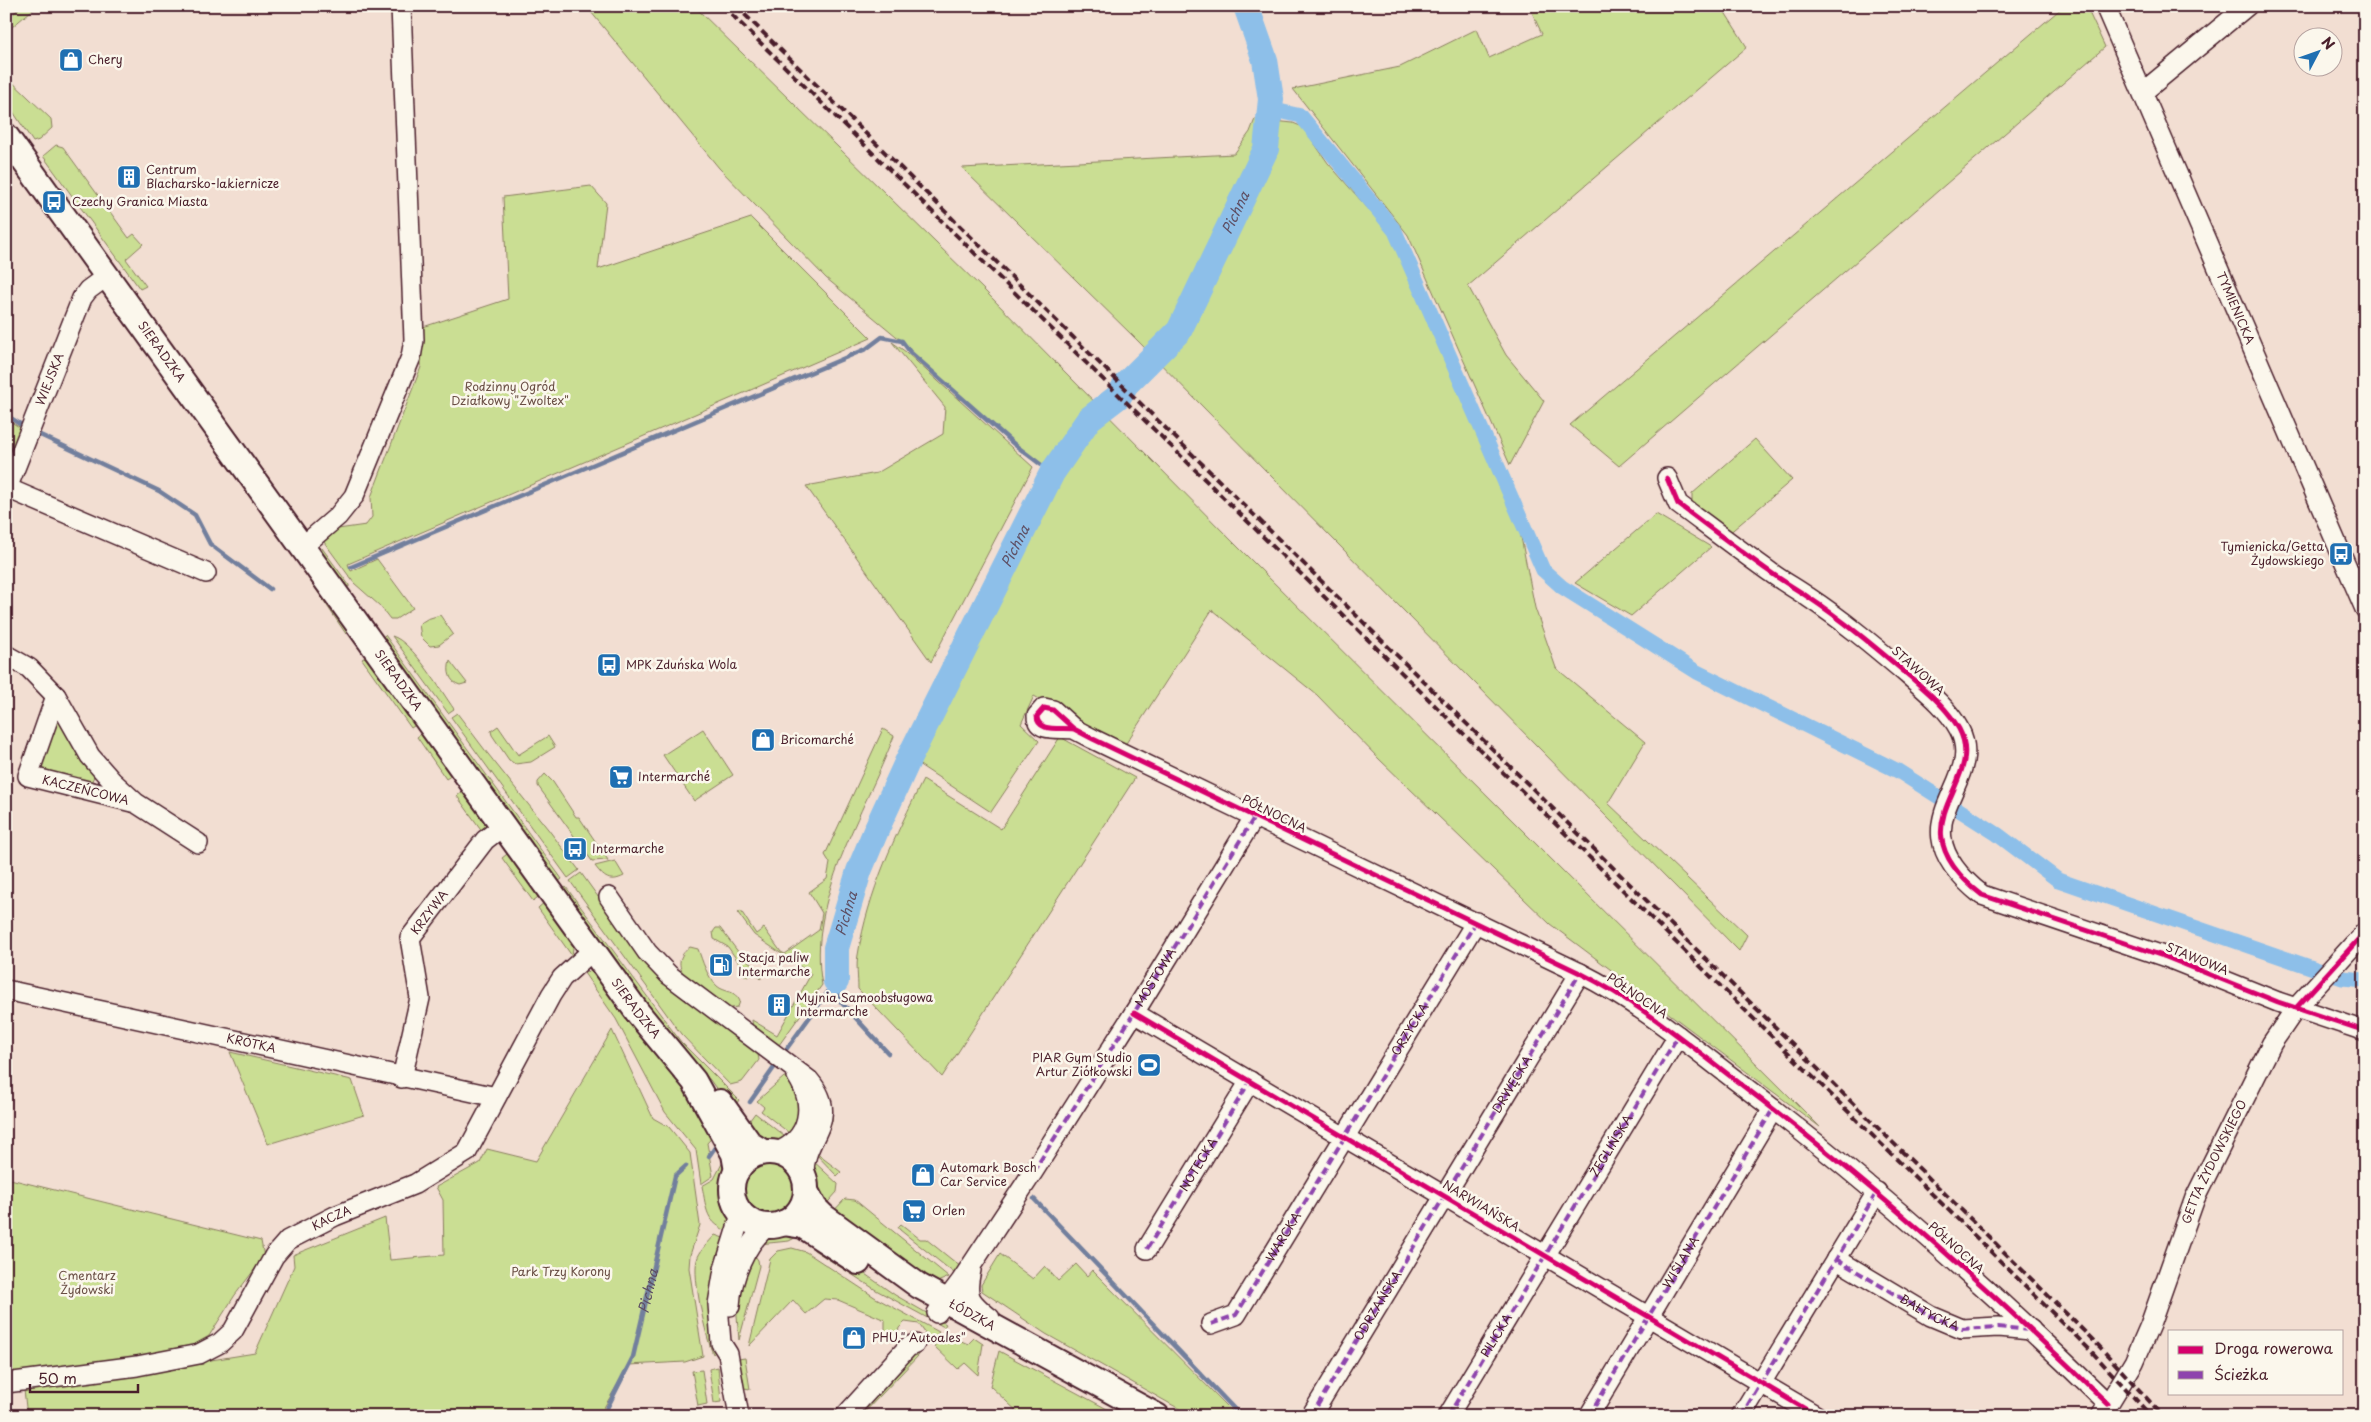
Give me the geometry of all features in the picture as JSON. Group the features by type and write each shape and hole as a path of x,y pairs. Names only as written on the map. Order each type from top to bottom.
{"main road":[{"name":"SIERADZKA","path":"6,136 638,1013 694,1081 734,1154 737,1171"},
{"name":"SIERADZKA","path":"694,1081 707,1088 722,1104 750,1144 770,1152"},
{"path":"770,1152 793,1160 805,1183 802,1207 791,1219 776,1224 749,1220 740,1211 732,1192 737,1171 748,1159 770,1152"},
{"name":"ŁÓDZKA","path":"805,1183 815,1208 830,1222 942,1307 1131,1416"},
{"name":"ŁÓDZKA","path":"776,1224 803,1226 899,1291 1017,1338 1157,1416"}],"street":[{"path":"302,546 338,516 354,496 412,357 414,340 401,6"},
{"name":"TYMIENICKA","path":"2105,6 2365,609"},
{"path":"2143,92 2247,6"},
{"name":"WIEJSKA","path":"7,490 82,298 88,290 106,276"},
{"name":"STAWOWA","path":"1668,478 1678,504 1864,638 1936,698 1959,728 1965,758 1944,809 1941,838 1947,855 1965,882 1982,895 2166,957 2296,1008 2365,1031"},
{"path":"7,490 206,572"},
{"name":"KACZEŃCOWA","path":"6,655 29,668 56,696 90,756 112,781 136,803 198,843"},
{"name":"KACZEŃCOWA","path":"56,696 28,776 136,803"},
{"name":"PÓŁNOCNA","path":"1074,729 1476,922 1580,973 1632,1002 1773,1109 1877,1192 2031,1330 2105,1410"},
{"name":"MOSTOWA","path":"942,1307 972,1264 1134,1012 1255,816"},
{"name":"KRZYWA","path":"402,1078 420,998 410,938 485,840 503,826"},
{"path":"609,897 647,952 664,970 809,1080 817,1089 822,1101 823,1115 821,1126 803,1162 805,1183"},
{"name":"ORZYCKA","path":"1345,1138 1476,922"},
{"name":"GETTA ŻYDOWSKIEGO","path":"2105,1410 2127,1376 2150,1325 2195,1198 2272,1043 2296,1008 2365,932"},
{"name":"KACZA","path":"6,1383 137,1366 199,1354 220,1343 233,1332 274,1256 288,1240 335,1216 414,1184 459,1159 467,1152 551,995 562,978 593,950"},
{"name":"DRWĘCKA","path":"1444,1196 1580,973"},
{"name":"KRÓTKA","path":"6,990 496,1097"},
{"name":"NARWIAŃSKA","path":"1134,1012 1817,1416"},
{"name":"ŻEGLIŃSKA","path":"1545,1255 1678,1036"},
{"path":"770,1152 796,1142 806,1120 806,1096 802,1084 792,1068"},
{"name":"NOTECKA","path":"1147,1249 1250,1080"},
{"name":"WIŚLANA","path":"1590,1416 1773,1109"},
{"name":"WARCKA","path":"1211,1324 1236,1315 1345,1138"},
{"path":"1741,1416 1877,1192"},
{"name":"ODRZAŃSKA","path":"1311,1416 1444,1196"},
{"path":"739,1416 728,1354 721,1343 718,1304 724,1270 739,1221 740,1211"},
{"path":"728,1354 732,1341 730,1295 737,1273 755,1238 776,1224"},
{"name":"PILICKA","path":"1448,1416 1545,1255"},
{"name":"BAŁTYCKA","path":"1836,1259 1931,1316 1962,1329 1998,1326 2031,1330"},
{"name":"MOSTOWA","path":"972,1264 967,1286 972,1302 1017,1338"},
{"path":"845,1416 908,1347 915,1344"}],"green space":[{"path":"22,6 37,6 6,32 6,20"},
{"path":"586,6 694,6 984,290 1234,543 1820,1127 1550,924 1379,759 1317,695 1212,610 1125,745 1034,696 1021,724 1039,741 991,812 909,758 1052,473 1015,445 910,352 902,341 826,278 719,168"},
{"path":"1529,6 1721,6 1747,47 1468,286 1506,355 1544,401 1510,465 1408,235 1293,89 1400,67 1477,29 1489,58 1542,34"},
{"path":"2064,6 2086,6 2105,47 1619,466 1570,425"},
{"path":"6,76 51,119 52,128 39,140 33,142 6,101"},
{"path":"1255,119 1293,123 1303,127 1328,163 1392,236 1512,507 1520,532 1535,608 1556,668 1645,742 1608,803 1747,935 1739,951 1137,340 962,168 1234,154 1250,132"},
{"path":"56,145 63,147 129,238 134,234 143,244 126,259 146,286 140,289 43,156"},
{"path":"41,163 133,291 128,288 40,168"},
{"name":"Rodzinny Ogród Działkowy \"Zwoltex\"","path":"591,186 606,203 598,269 751,218 871,338 348,564 351,571 377,559 413,608 396,619 390,619 380,606 354,583 324,542 338,529 366,525 372,517 371,497 421,367 423,327 508,299 503,197"},
{"path":"109,300 114,302 349,631 346,634 295,558"},
{"path":"892,342 906,352 1033,467 931,662 806,486 877,473 943,434 945,407"},
{"path":"6,419 21,428 6,466"},
{"path":"1755,439 1792,480 1727,535 1692,505 1692,494"},
{"path":"1656,514 1711,547 1631,616 1575,583"},
{"path":"322,548 349,587 339,580 326,565"},
{"path":"440,615 453,634 439,645 430,646 421,637 419,624"},
{"path":"385,635 562,879 556,883 380,639"},
{"path":"392,636 409,647 454,709 448,713"},
{"path":"367,656 417,724 411,728 362,659"},
{"path":"450,661 467,683 456,684 451,679 449,672"},
{"path":"457,713 579,870 568,878 451,717"},
{"path":"57,716 95,774 91,783 44,771 40,767"},
{"path":"498,726 518,755 548,736 555,747 531,762 515,764 509,760 492,735 491,731"},
{"path":"703,729 733,775 694,801 663,755"},
{"path":"883,729 894,736 841,858 830,889 822,921 819,953 822,985 779,1045 774,1042 772,1044 753,1030 752,1020 777,1035 811,974 754,935 738,913 741,911 756,934 764,928 781,952 785,954 819,930 822,913 809,892 827,879 830,863 825,855"},
{"path":"422,733 452,775 446,779 417,737"},
{"path":"1060,737 1135,778 942,1077 858,989 858,955 868,909 893,843 923,780 1001,829"},
{"path":"545,774 553,782 576,817 579,817 608,860 592,861 538,786 538,782"},
{"path":"463,791 467,792 489,826 485,835 457,796"},
{"path":"511,851 542,894 533,901 502,858"},
{"path":"615,861 624,876 615,879 608,878 601,874 595,866"},
{"path":"581,873 641,957 668,984 758,1054 759,1060 742,1082 730,1085 681,1034 570,881"},
{"path":"566,887 681,1042 739,1100 732,1110 710,1080 656,1018 562,890"},
{"path":"546,901 574,939 572,956 538,908"},
{"path":"716,928 720,928 739,953 760,971 761,979 756,972 748,977 744,975 744,970 728,947 714,939 713,932"},
{"path":"690,947 698,949 707,973 713,982 723,990 738,997 740,1001 738,1007 725,1009 698,989 683,973 680,964 682,956"},
{"path":"590,971 595,973 632,1027 681,1080 717,1132 707,1143 713,1176 701,1184 696,1150 665,1112 616,1019 584,973"},
{"name":"Park Trzy Korony","path":"612,1030 653,1118 669,1127 690,1153 700,1225 690,1255 689,1268 703,1356 685,1362 629,1365 599,1416 27,1416 24,1390 255,1353 294,1266 293,1255 385,1218 390,1260 444,1255 443,1200 436,1187 480,1163 487,1149 536,1161"},
{"path":"230,1052 352,1080 364,1115 268,1144"},
{"path":"800,1061 820,1079 832,1103 831,1125 816,1153 841,1172 837,1176 815,1153 798,1064"},
{"path":"784,1077 789,1077 802,1099 793,1136 761,1111 764,1107 757,1101"},
{"path":"755,1113 787,1140 773,1144 759,1141 744,1128"},
{"path":"728,1152 727,1193 732,1215 731,1233 716,1225 712,1220 707,1209 702,1186 714,1179"},
{"path":"811,1159 838,1184 837,1192 822,1209 813,1191"},
{"path":"765,1163 775,1163 789,1170 796,1184 796,1194 789,1208 775,1215 765,1215 755,1211 748,1204 744,1194 744,1184 748,1174 755,1167"},
{"name":"Cmentarz Żydowski","path":"6,1178 261,1241 264,1257 235,1295 209,1336 186,1349 6,1378"},
{"path":"845,1199 855,1200 949,1277 935,1283 829,1216"},
{"path":"901,1224 920,1239 926,1239 961,1267 954,1273 900,1230 898,1227"},
{"path":"782,1230 804,1233 789,1241 759,1244 773,1232"},
{"path":"715,1235 729,1240 717,1350 713,1354 700,1307 696,1268 700,1253"},
{"path":"812,1237 895,1295 946,1324 944,1327 876,1290 814,1250"},
{"path":"792,1248 806,1252 876,1298 939,1332 929,1343 923,1338 925,1333 919,1324 905,1322 899,1328 897,1337 891,1339 885,1336 885,1320 838,1300 824,1299 806,1314 793,1300 749,1346 770,1259 778,1251"},
{"path":"752,1252 758,1260 759,1266 739,1340 736,1305"},
{"path":"1000,1254 1033,1279 1045,1266 1058,1281 1076,1264 1087,1276 1092,1270 1237,1416 1192,1416 1046,1334 982,1291 981,1285"},
{"path":"946,1334 968,1344 974,1338 983,1344 978,1375 965,1363 958,1369 934,1346"},
{"path":"999,1351 1120,1416 1022,1416 990,1386"},
{"path":"919,1355 861,1416 854,1416 911,1356"},
{"path":"745,1358 750,1389 744,1388 738,1359"},
{"path":"718,1367 721,1402 714,1403 709,1369"},
{"path":"702,1370 707,1404 698,1406 692,1371"}],"waterway":[{"name":"Pichna","path":"836,981 836,948 859,871 877,828 909,758 1052,473 1089,419 1119,396 1126,384 1179,331 1266,149 1271,99 1265,60 1246,6"},
{"path":"1270,109 1301,116 1395,231 1543,570 1562,587 1697,672 1898,771 1997,834 2058,880 2342,978 2365,980"},
{"path":"351,567 866,349 882,337 902,341 910,352 1015,445 1052,473"},
{"path":"6,415 23,426"},
{"path":"36,433 159,491 195,515 210,544 270,589"},
{"path":"836,981 841,1002 888,1053"},
{"name":"Pichna","path":"782,1055 836,981"},
{"name":"Pichna","path":"750,1102 778,1062"},
{"name":"Pichna","path":"709,1156 716,1146"},
{"name":"Pichna","path":"603,1416 633,1357 675,1176 686,1166"},
{"path":"1034,1199 1241,1416"}],"railway":[{"path":"723,6 1983,1244 2092,1352 2151,1416"},
{"path":"736,6 1989,1237 2099,1346 2163,1416"}],"marked path":[{"path":"1033,1172 1134,1013 1255,816"},
{"path":"1211,1324 1236,1315 1476,922"},
{"path":"1311,1416 1580,973"},
{"path":"1448,1416 1678,1036"},
{"path":"1147,1249 1250,1081"},
{"path":"1589,1416 1773,1109"},
{"path":"1741,1416 1877,1192"},
{"path":"1836,1259 1931,1316 1962,1329 1998,1327 2030,1330"}],"cycle path":[{"path":"1667,478 1678,504 1846,624 1907,674 1948,713 1959,729 1965,749 1962,768 1947,806 1942,825 1943,846 1956,869 1982,895 2166,957 2278,1002 2365,1031"},
{"path":"1074,729 1045,727 1038,721 1037,716 1044,708 1053,710 1074,729 1093,739 1580,973 1642,1010 1787,1120 1882,1197 1974,1278 2108,1404"},
{"path":"2296,1008 2365,932"},
{"path":"1134,1013 1817,1416"}],"place":[{"name":"Chery","path":"71,60"},
{"name":"Centrum Blacharsko-lakiernicze","path":"129,177"},
{"name":"Czechy Granica Miasta","path":"54,202"},
{"name":"Tymienicka/Getta Żydowskiego","path":"2341,554"},
{"name":"MPK Zduńska Wola","path":"609,665"},
{"name":"Bricomarché","path":"763,740"},
{"name":"Intermarché","path":"621,777"},
{"name":"Intermarche","path":"575,849"},
{"name":"Stacja paliw Intermarche","path":"721,965"},
{"name":"Myjnia Samoobsługowa Intermarche","path":"779,1005"},
{"name":"PIAR Gym Studio Artur Ziółkowski","path":"1149,1065"},
{"name":"Automark Bosch Car Service","path":"923,1175"},
{"name":"Orlen","path":"914,1211"},
{"name":"PHU.\" Autoales\"","path":"854,1338"}]}
